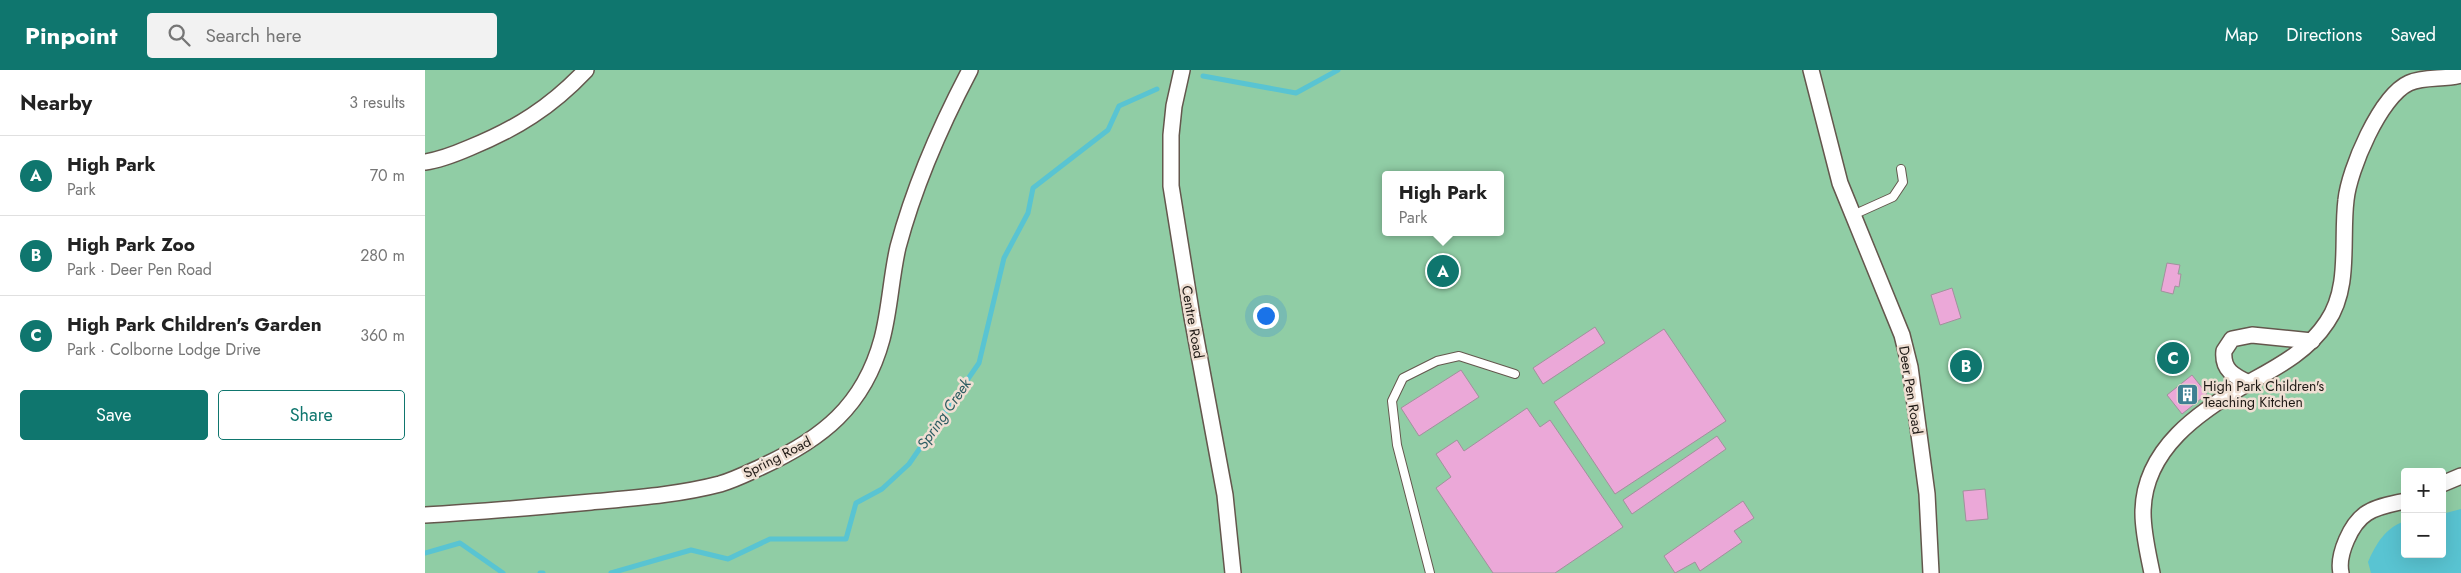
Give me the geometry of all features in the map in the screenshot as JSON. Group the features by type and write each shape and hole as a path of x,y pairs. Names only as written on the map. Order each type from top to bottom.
{"street":[{"path":"425,162 462,151 522,122 561,96 586,70"},
{"name":"Spring Road","path":"425,515 531,508 685,492 722,483 784,456 812,440 845,411 870,371 882,339 898,250 908,211 922,172 970,70"},
{"name":"Centre Road","path":"1182,70 1174,106 1171,135 1171,186 1191,317 1225,495 1233,573"},
{"name":"Deer Pen Road","path":"1811,70 1840,183 1902,335 1910,367 1927,494 1931,573"},
{"path":"2152,573 2144,531 2143,513 2147,487 2155,464 2168,443 2194,419 2249,383 2289,360 2312,341 2331,316 2339,295 2343,267 2347,192 2365,142 2378,114 2414,75 2461,76"},
{"path":"2249,383 2233,375 2225,366 2224,351 2232,339 2252,335 2294,341 2312,341"},
{"path":"2446,482 2461,476"},
{"path":"2341,573 2344,548 2359,521 2366,514 2401,502"}],"lane":[{"path":"1853,215 1893,197 1903,182 1901,169"},
{"path":"1430,573 1397,445 1392,401 1403,378 1437,361 1459,356 1515,374"}],"green space":[{"path":"425,70 2461,70 2461,573 425,573"}],"water":[{"path":"2461,509 2461,573 2371,573 2368,562 2374,549 2387,532 2401,523 2401,558 2446,558 2446,513"}],"building":[{"path":"2167,263 2180,265 2178,274 2181,274 2179,287 2175,286 2173,294 2161,291"},
{"path":"1952,288 1961,318 1940,325 1931,295"},
{"path":"1595,327 1605,343 1543,384 1533,368"},
{"path":"1664,329 1726,421 1615,494 1554,402"},
{"path":"1461,370 1479,397 1419,436 1401,408"},
{"name":"High Park Children's Teaching Kitchen","path":"2192,375 2207,394 2182,414 2167,395"},
{"path":"1527,408 1540,427 1550,420 1623,527 1555,573 1493,573 1436,488 1451,477 1436,454 1457,440 1464,451"},
{"path":"1717,436 1726,449 1632,514 1623,500"},
{"path":"1985,489 1988,519 1966,521 1963,491"},
{"path":"1743,501 1754,518 1734,531 1742,542 1700,571 1695,562 1675,573 1664,556"}],"waterway":[{"name":"Spring Creek","path":"1203,76 1296,93 1338,70"},
{"name":"Spring Creek","path":"611,573 691,550 728,559 770,539 846,539 856,503 882,489 909,464 979,363 1004,258 1028,213 1033,188 1108,130 1119,106 1157,89"},
{"name":"Spring Creek","path":"425,553 460,543 503,573"}],"place":[{"name":"High Park","path":"1443,271"},
{"name":"High Park Children's Garden","path":"2173,358"},
{"name":"High Park Zoo","path":"1966,366"},
{"name":"High Park Children's Teaching Kitchen","path":"2187,394"}]}
